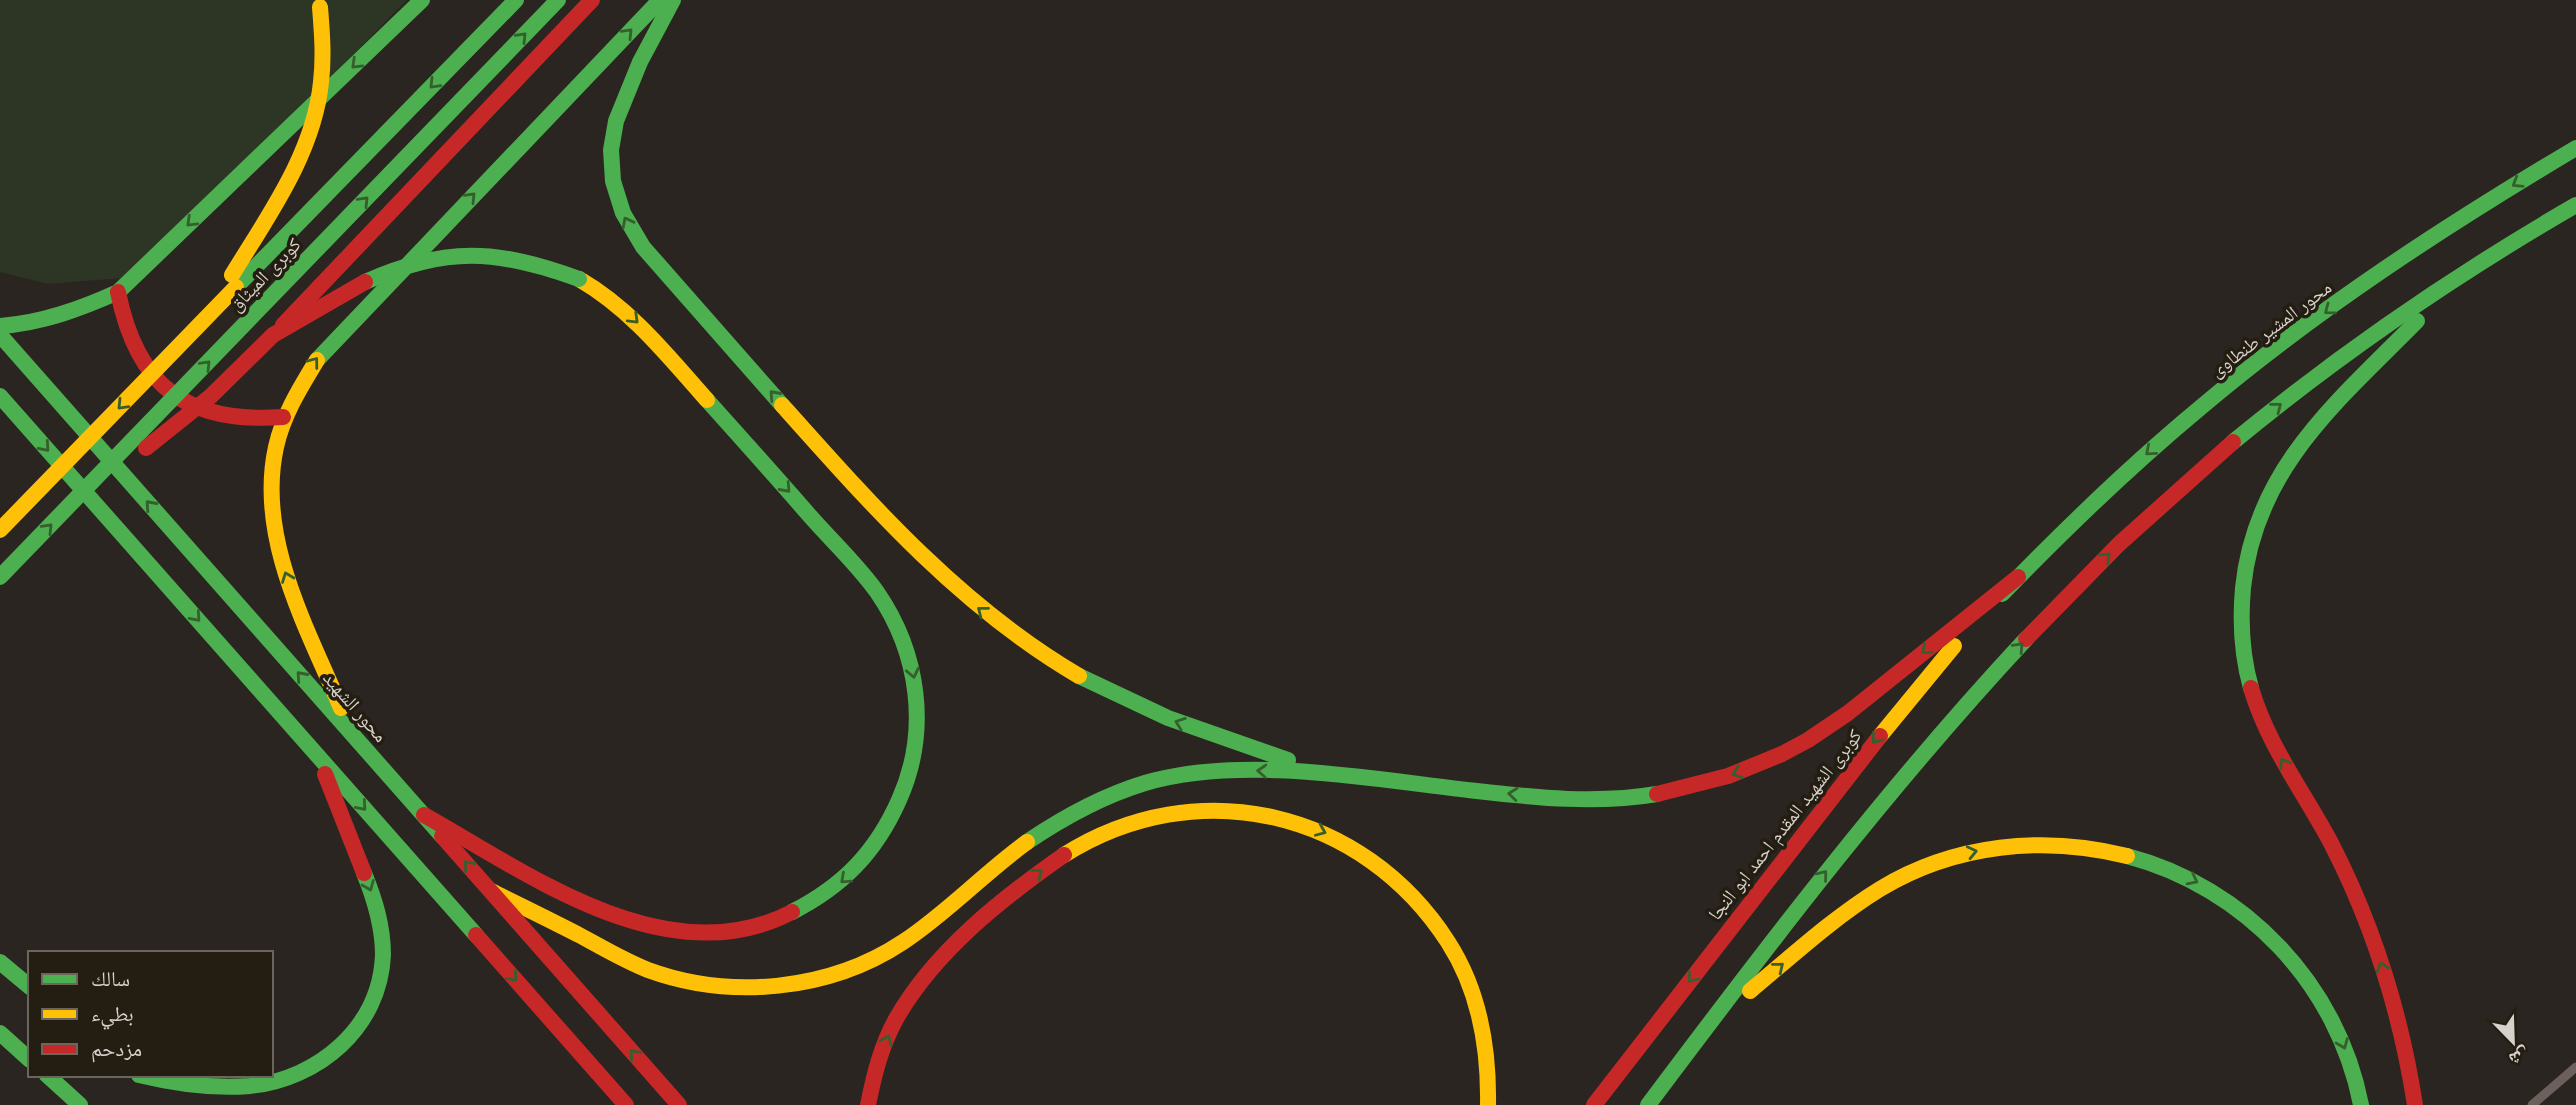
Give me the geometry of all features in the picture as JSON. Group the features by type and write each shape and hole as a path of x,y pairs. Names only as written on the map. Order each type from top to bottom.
{"main road":[{"path":"0,326 28,324 64,316 118,292 422,0"},
{"name":"كوبرى الميثاق","path":"0,530 516,0"},
{"name":"كوبرى الميثاق","path":"0,577 558,0"},
{"path":"72,503 192,412 273,335 592,0"},
{"path":"350,731 288,579 274,534 270,486 276,440 283,417 293,395 319,356 660,0"},
{"path":"673,0 624,95 617,112 610,147 610,165 617,200 632,233 643,247 888,524 950,585 984,613 1057,663 1135,704 1175,722 1337,777"},
{"path":"208,316 292,172 313,127 319,104 325,55 319,4"},
{"name":"محور المشير طنطاوى","path":"2018,577 2143,457 2267,356 2405,256 2576,148"},
{"path":"1648,1105 1801,902 1900,780 2058,605 2138,526 2252,426 2320,372 2465,271 2576,205"},
{"path":"273,335 368,279 433,258 474,254 501,256 528,261 579,279 625,310 644,328 876,589 900,632 915,680 918,730 909,779 890,825 876,846 842,882 822,897 777,920 728,932 678,932 629,921 554,887 424,815"},
{"path":"2416,1105 2405,1047 2372,937 2336,855 2268,735 2250,688 2244,658 2241,614 2244,572 2259,519 2283,469 2330,411 2465,271"},
{"path":"118,292 120,312 133,348 156,380 171,393 188,404 225,418 264,420 283,417"},
{"name":"محور الشهيد","path":"0,335 679,1105"},
{"path":"0,396 626,1105"},
{"path":"491,891 621,957 675,978 733,987 791,985 847,970 899,944 1031,837 1066,815 1113,793 1173,776 1265,770 1574,800 1643,797 1711,782 1775,758 1835,723 2018,577"},
{"name":"كوبرى الشهيد المقدم احمد ابو النجا","path":"1594,1105 1902,706 2018,577"},
{"path":"142,1077 160,1088 203,1101 236,1102 270,1097 291,1090 328,1065 345,1050 363,1022 377,991 382,969 381,925 376,902 317,754"},
{"path":"868,1105 878,1063 914,990 950,948 1038,873 1088,840 1115,828 1172,812 1232,809 1291,819 1346,842 1372,858 1417,897 1450,944 1463,969 1481,1023 1486,1052 1488,1105"},
{"path":"1707,1026 1848,910 1901,877 1959,855 1989,848 2051,843 2082,845 2143,858 2200,883 2251,917 2274,938 2295,961 2329,1013 2353,1070 2361,1105"},
{"path":"0,962 28,985"},
{"path":"0,1033 28,1058"},
{"path":"49,1077 80,1105"}],"lane":[{"path":"2532,1105 2576,1067"}],"green space":[{"path":"0,0 407,0 134,277 48,284 0,272"}],"traffic: fast":[{"path":"0,326 31,322 60,314 118,292 422,0"},
{"path":"236,287 516,0"},
{"path":"0,577 558,0"},
{"path":"317,360 660,0"},
{"path":"673,0 640,62 616,121 611,150 613,181 623,213 643,247 782,405"},
{"path":"2002,594 2123,475 2244,372 2383,270 2576,148"},
{"path":"2233,442 2315,377 2400,316 2576,205"},
{"path":"365,282 421,262 472,256 522,262 579,279"},
{"path":"2251,688 2242,638 2243,588 2251,545 2264,507 2282,472 2330,409 2417,321"},
{"path":"0,335 442,836"},
{"path":"0,396 476,935"},
{"path":"707,400 877,592 903,641 911,666 917,720 915,747 909,774 890,819 856,866 827,891 792,912"},
{"path":"1648,1105 1784,926 1878,809 2026,639"},
{"path":"1079,676 1168,718 1288,760"},
{"path":"1027,842 1084,808 1129,788 1184,775 1224,770 1310,772 1545,798 1612,799 1657,794"},
{"path":"2127,856 2170,871 2210,891 2247,917 2280,947 2308,982 2331,1020 2349,1061 2361,1105"},
{"path":"148,1077 194,1085 250,1086 299,1073 341,1045 358,1026 371,1005 379,981 383,955 378,913 364,873"},
{"path":"0,962 28,985"},
{"path":"0,1033 28,1058"},
{"path":"49,1077 80,1105"}],"traffic: slow":[{"path":"232,275 274,207 309,134 317,108 322,73 320,7"},
{"path":"579,279 632,319 707,400"},
{"path":"0,530 236,287"},
{"path":"317,360 293,402 279,435 272,481 273,514 288,581 341,708"},
{"path":"782,405 884,517 957,587 1036,649 1079,676"},
{"path":"1880,736 1954,646"},
{"path":"1064,855 1115,829 1168,815 1222,811 1274,818 1324,834 1371,861 1413,897 1459,960 1480,1020 1487,1063 1488,1105"},
{"path":"491,891 648,970 712,985 778,986 811,980 874,959 935,918 1027,842"},
{"path":"1750,991 1863,900 1908,874 1938,862 1969,853 2032,845 2064,846 2127,856"}],"traffic: jam":[{"path":"283,325 592,0"},
{"path":"146,448 211,396 273,335 365,282"},
{"path":"118,292 138,353 153,375 172,393 194,406 219,414 249,418 283,417"},
{"path":"2026,639 2119,544 2233,442"},
{"path":"1657,794 1728,776 1808,740 1848,713 2018,577"},
{"path":"2251,688 2267,730 2332,845 2361,908 2394,1005 2415,1105"},
{"path":"1594,1105 1880,736"},
{"path":"325,774 364,873"},
{"path":"424,815 554,889 601,910 649,925 697,933 745,929 792,912"},
{"path":"442,836 679,1105"},
{"path":"868,1105 879,1061 891,1029 929,971 993,909 1064,855"},
{"path":"476,935 626,1105"}]}
